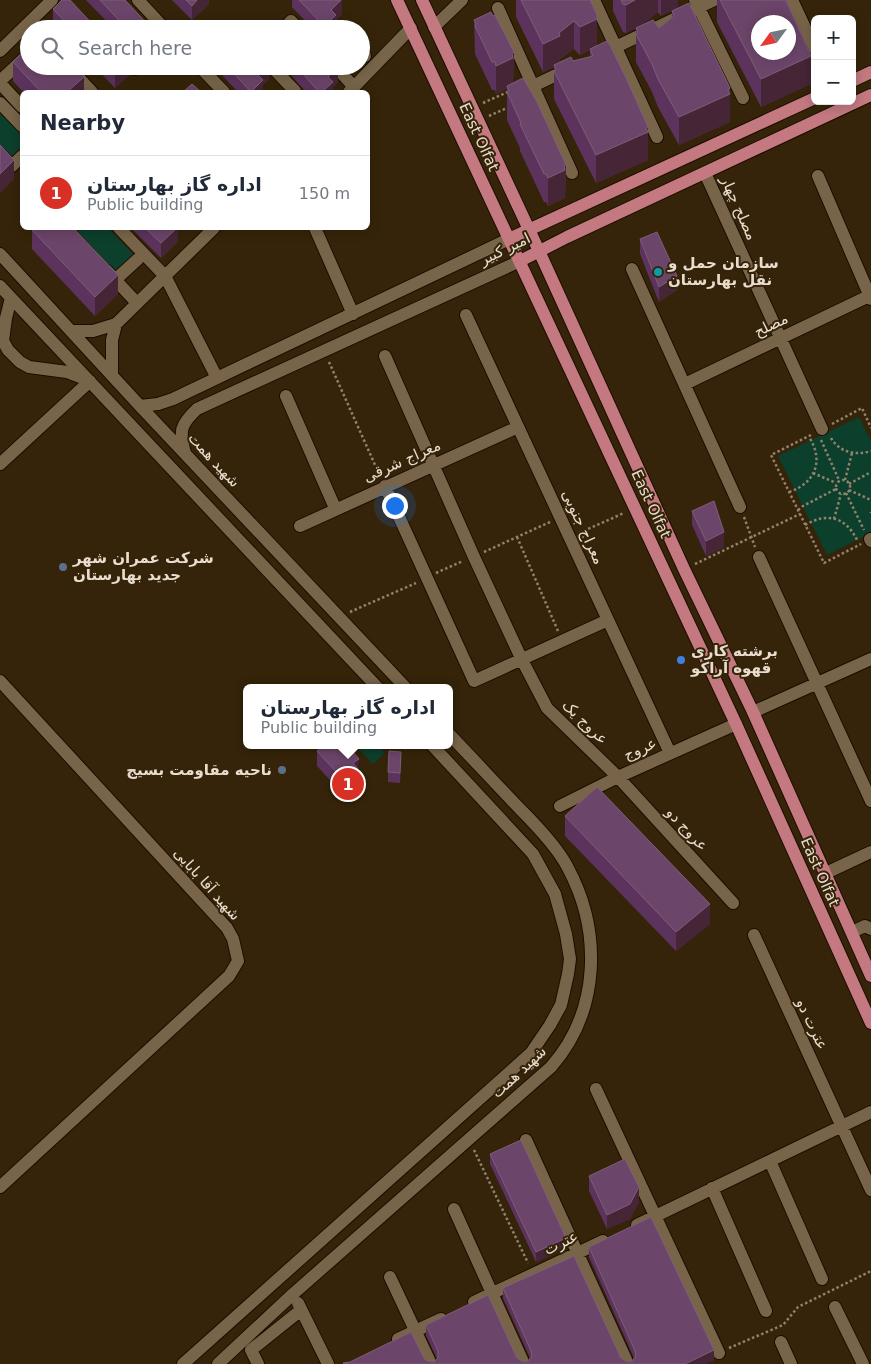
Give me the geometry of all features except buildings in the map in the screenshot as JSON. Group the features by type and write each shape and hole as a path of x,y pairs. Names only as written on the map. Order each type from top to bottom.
{"main road":[{"name":"East Olfat","path":"397,0 736,724 871,1023"},
{"name":"East Olfat","path":"422,0 684,569 752,712 871,976"},
{"path":"856,79 871,72"},
{"name":"امیر کبیر","path":"520,261 566,237 871,95"},
{"name":"امیر کبیر","path":"509,239 811,100"}],"street":[{"path":"36,20 52,0"},
{"path":"138,0 157,20"},
{"path":"434,27 462,0"},
{"path":"594,0 657,136"},
{"path":"532,84 616,47 697,4 714,0"},
{"path":"792,0 811,40"},
{"path":"697,4 743,98"},
{"path":"498,8 572,173"},
{"path":"370,71 411,28"},
{"path":"0,51 20,35"},
{"path":"20,63 0,82 20,105"},
{"path":"76,75 90,90"},
{"path":"208,75 222,90"},
{"path":"280,75 294,90"},
{"path":"341,75 352,90 366,75"},
{"path":"0,103 20,124"},
{"path":"0,154 12,166 20,158"},
{"name":"مصلح چهار","path":"705,173 823,432"},
{"path":"818,176 870,296"},
{"path":"121,230 165,276 217,378"},
{"path":"71,331 93,331 116,324 210,230"},
{"path":"316,230 353,314"},
{"name":"امیر کبیر","path":"140,406 165,402 509,239"},
{"name":"شهید همت","path":"0,254 140,406 402,684"},
{"path":"96,259 138,303"},
{"path":"115,280 138,259"},
{"name":"امیر کبیر","path":"185,453 181,439 181,428 197,409 520,261"},
{"path":"632,269 740,507"},
{"path":"0,286 374,684"},
{"name":"مصلح","path":"685,384 870,296"},
{"path":"11,298 3,341 14,356 29,367 67,372 90,381"},
{"name":"معراج جنوبی","path":"466,315 670,754"},
{"path":"112,374 112,340 116,324"},
{"name":"عروج یک","path":"385,356 474,557 522,660 547,708 618,777"},
{"path":"0,464 90,381"},
{"path":"286,396 335,508"},
{"name":"معراج شرقی","path":"300,526 335,508 518,427"},
{"path":"385,486 474,680 608,620"},
{"path":"759,558 871,801"},
{"path":"752,712 871,659"},
{"name":"شهید آقا بابایی","path":"0,681 227,928 235,945 238,961 229,976 0,1187"},
{"name":"عروج","path":"560,806 618,777 736,724"},
{"name":"شهید همت","path":"218,1364 293,1294 551,1067 562,1054 576,1030 588,996 592,966 588,921 568,867 540,830 453,738"},
{"name":"شهید همت","path":"183,1364 532,1053 561,1005 570,959 556,894 533,854 436,749"},
{"name":"عروج دو","path":"618,777 733,903"},
{"path":"826,873 871,852"},
{"path":"852,932 865,926 871,929"},
{"name":"عترت دو","path":"754,935 871,1190"},
{"path":"596,1089 719,1353"},
{"path":"629,1228 871,1112"},
{"path":"526,1140 628,1364"},
{"path":"426,1147 441,1164"},
{"path":"770,1161 822,1279"},
{"path":"712,1188 766,1311"},
{"path":"454,1209 524,1364"},
{"name":"عترت","path":"466,1306 612,1236"},
{"path":"390,1277 431,1364"},
{"path":"293,1294 328,1364"},
{"path":"835,1307 863,1364"},
{"path":"258,1364 251,1350 301,1310"},
{"path":"389,1343 449,1314"},
{"path":"781,1342 791,1364"}],"path":[{"path":"472,108 532,84"},
{"path":"478,121 512,106"},
{"path":"324,351 385,486"},
{"path":"866,539 824,563 771,455 808,436 823,432 862,408 871,428"},
{"path":"823,432 842,449 852,453 871,451"},
{"path":"823,432 839,480"},
{"path":"789,492 804,486 814,473 816,449 808,436"},
{"path":"845,480 852,453"},
{"path":"850,484 871,472"},
{"path":"814,473 836,484"},
{"path":"839,480 845,480 850,484"},
{"path":"839,480 836,484 836,489 841,494"},
{"path":"841,494 849,490 850,484"},
{"path":"798,510 836,489"},
{"path":"849,490 871,500"},
{"path":"846,493 866,539"},
{"path":"834,519 841,494"},
{"path":"740,507 759,558"},
{"path":"569,537 635,508"},
{"path":"684,569 800,514"},
{"path":"339,617 560,517"},
{"path":"806,525 819,519 834,519 846,524 866,539"},
{"path":"516,537 563,641"},
{"path":"469,1139 533,1274"},
{"path":"719,1353 783,1325 798,1307 871,1271"}],"green space":[{"path":"0,108 20,130 20,149 12,157 0,145"},
{"path":"80,230 110,230 134,255 116,272 78,232"},
{"path":"859,417 871,441 871,533 827,555 778,456"},
{"path":"359,749 381,749 385,753 373,764"}],"place":[{"name":"سازمان حمل و نقل بهارستان","path":"658,272"},
{"name":"شرکت عمران شهر جدید بهارستان","path":"63,567"},
{"name":"برشته کاری قهوه آراکو","path":"681,660"},
{"name":"ناحیه مقاومت بسیج","path":"282,770"},
{"name":"اداره گاز بهارستان","path":"348,784"}]}
